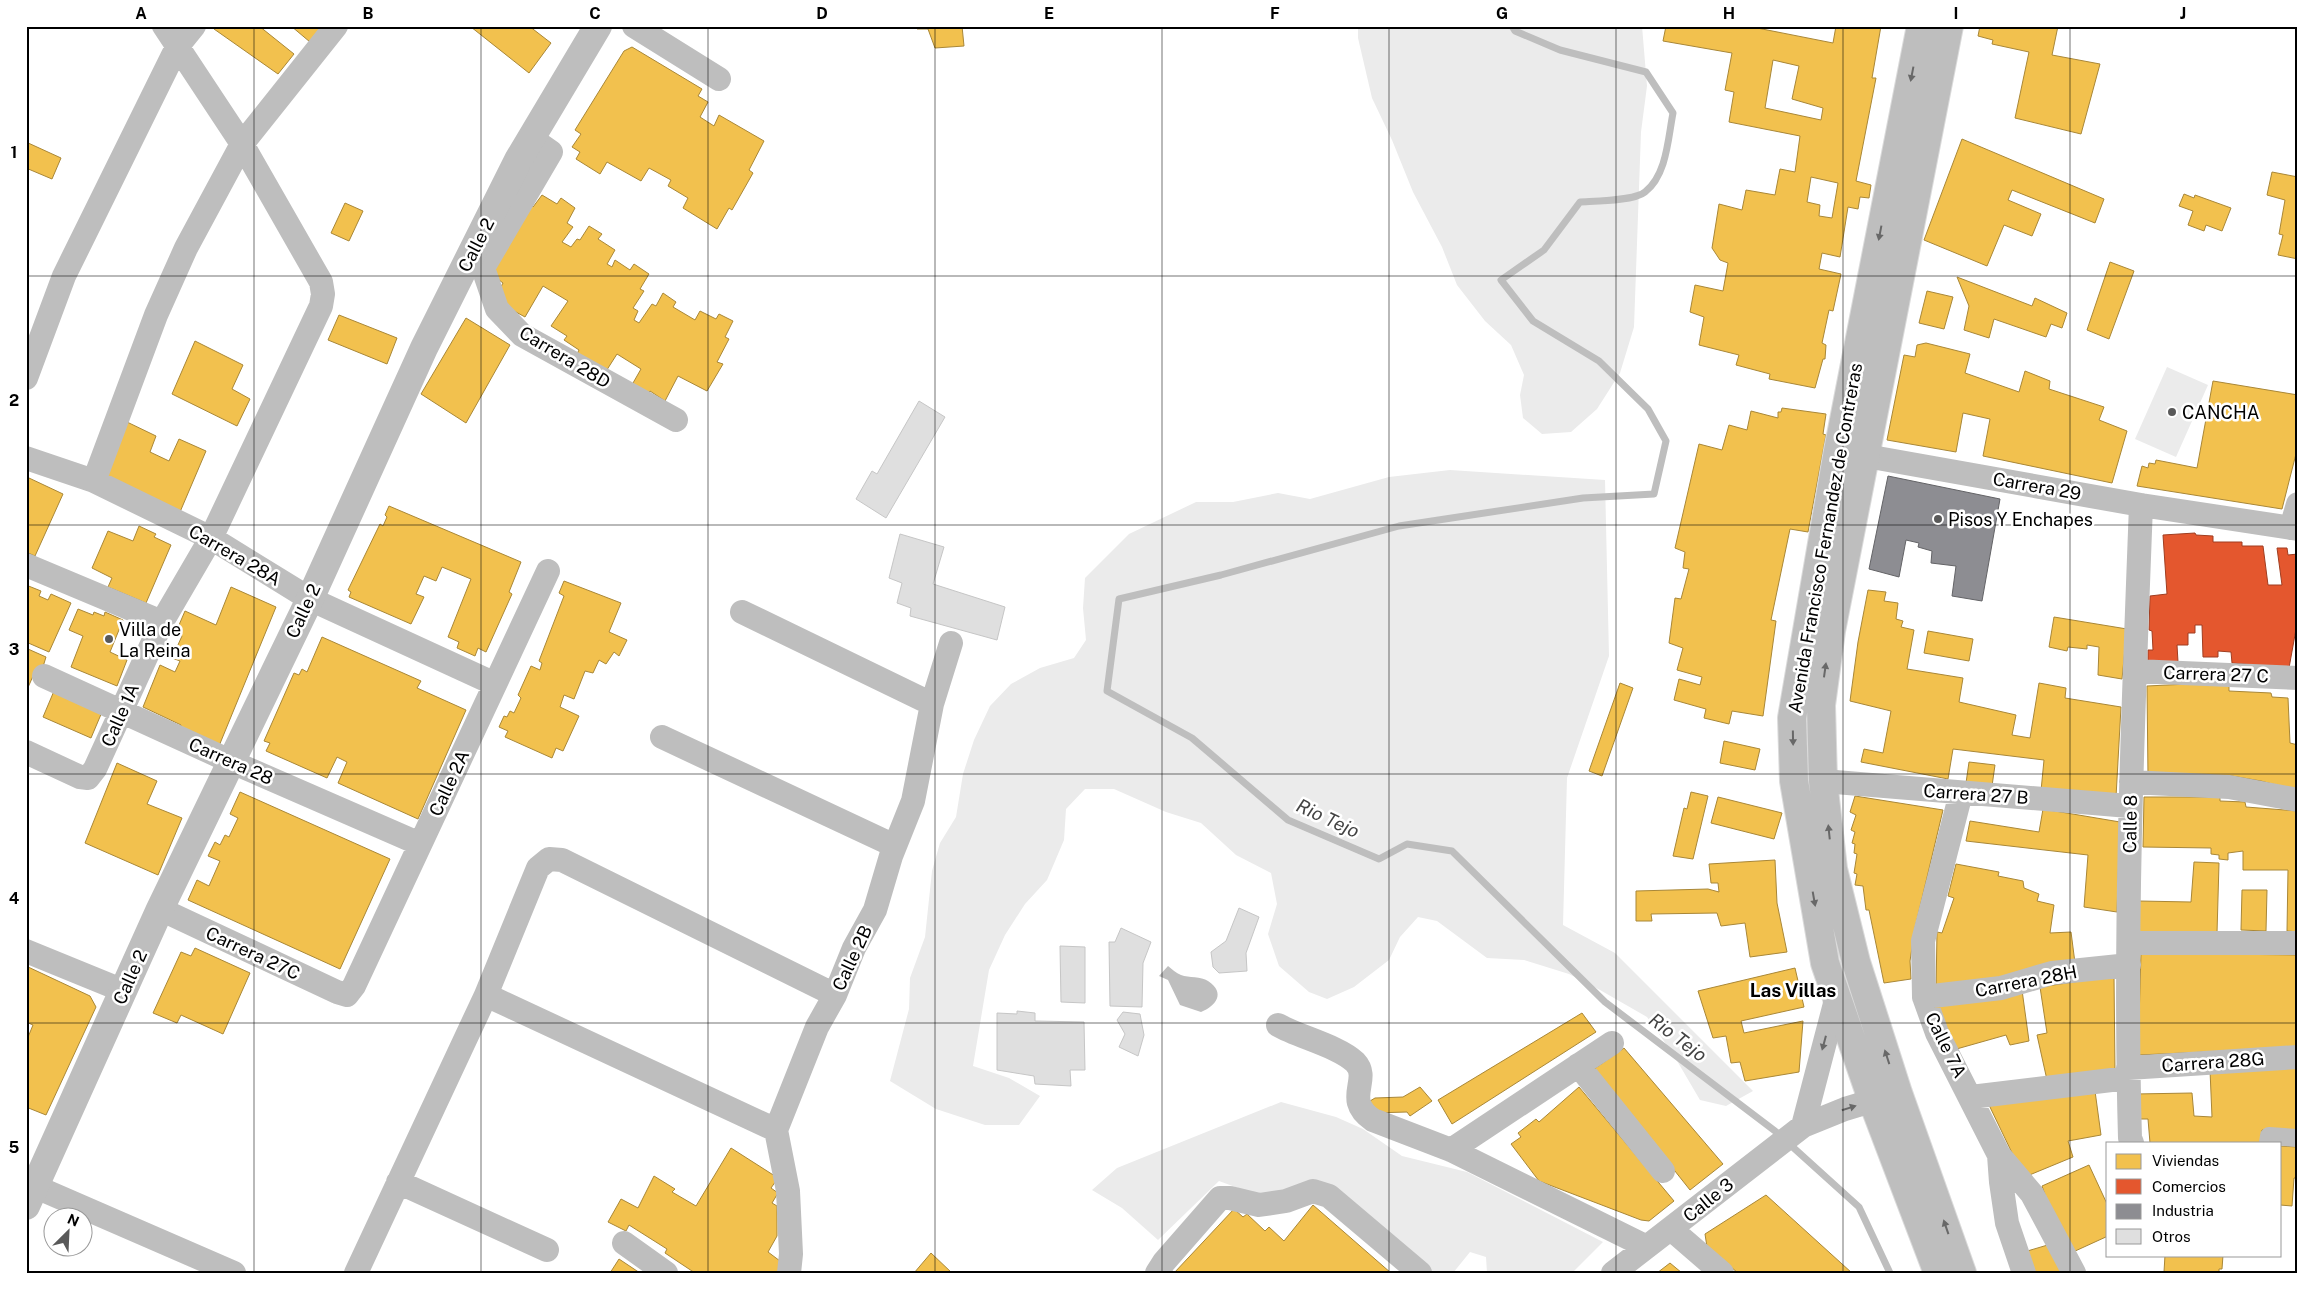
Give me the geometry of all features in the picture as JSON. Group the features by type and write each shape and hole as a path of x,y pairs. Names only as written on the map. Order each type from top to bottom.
{"main road":[{"name":"Calle 2","path":"31,1196 160,909 310,599 424,348 529,157 598,26"},
{"name":"Avenida Francisco Fernandez de Contreras","path":"1921,26 1840,442 1792,718 1794,781 1826,963 1873,1102 1938,1273"},
{"name":"Avenida Francisco Fernandez de Contreras","path":"1949,26 1866,456 1830,631 1821,706 1823,781 1833,869 1856,962 1898,1093 1962,1273"}],"street":[{"name":"Calle 1A","path":"26,752 80,777 88,778 95,769 162,622 211,538 321,306 323,294 321,282 242,144 164,26"},
{"path":"26,378 64,276 177,47 194,26"},
{"path":"94,481 156,315 186,248 242,144 336,26"},
{"path":"634,26 720,79"},
{"name":"Carrera 28D","path":"529,157 483,268 497,309 522,335 676,420"},
{"name":"Carrera 29","path":"1866,456 2141,505 2295,529"},
{"name":"Carrera 28A","path":"26,458 94,481 211,538 310,599 495,684"},
{"path":"2295,529 2298,504"},
{"name":"Calle 8","path":"2132,1142 2128,1073 2129,806 2141,505"},
{"path":"26,565 162,622"},
{"name":"Calle 2A","path":"347,994 354,986 548,570"},
{"path":"742,612 932,704"},
{"name":"Calle 2B","path":"776,1130 817,1027 835,995 854,948 875,910 895,846 913,801 932,704 951,643"},
{"name":"Carrera 27 C","path":"2135,671 2298,678"},
{"name":"Carrera 28","path":"44,676 232,762 420,844"},
{"path":"662,737 895,846"},
{"name":"Carrera 27 B","path":"1823,781 2129,806"},
{"path":"2131,782 2229,786 2298,800"},
{"name":"Calle 7A","path":"1961,793 1922,941 1924,997 1937,1033 1999,1155 2032,1194 2074,1273"},
{"path":"356,1273 486,995 538,868 549,860 562,860 835,995"},
{"name":"Carrera 27C","path":"160,909 336,992 347,994"},
{"name":"Carrera 28H","path":"1924,997 2001,988 2129,954 2298,944"},
{"path":"26,951 124,991"},
{"path":"486,995 776,1130 788,1191 791,1254 789,1273"},
{"path":"1800,1129 1837,996"},
{"path":"1278,1025 1341,1054 1354,1062 1360,1070 1361,1078 1358,1100 1364,1114 1373,1120 1451,1150 1645,1246"},
{"path":"1451,1150 1612,1043"},
{"name":"Carrera 28G","path":"1971,1097 2128,1073 2298,1056"},
{"path":"1578,1065 1663,1171"},
{"name":"Calle 3","path":"1613,1273 1645,1246 1671,1229 1800,1129 1846,1109 1898,1093"},
{"path":"2268,1139 2298,1138"},
{"path":"1999,1155 2006,1223 2024,1273"},
{"path":"398,1182 547,1250"},
{"path":"1158,1273 1164,1262 1220,1198 1230,1198 1260,1205 1286,1201 1314,1191 1329,1196 1420,1273"},
{"path":"31,1196 234,1273"},
{"path":"1671,1229 1722,1273"},
{"path":"624,1243 666,1273"}],"shaded area":[{"path":"1358,26 1642,26 1647,86 1641,132 1634,327 1620,373 1597,409 1571,432 1542,434 1523,418 1520,395 1524,375 1511,345 1485,321 1457,285 1442,247 1413,192 1392,140 1372,98 1358,38"},
{"name":"CANCHA","path":"2167,367 2208,385 2176,457 2135,439"},
{"path":"1450,470 1605,480 1609,656 1567,778 1563,925 1615,953 1753,1091 1726,1106 1700,1100 1673,1054 1647,1017 1569,974 1524,960 1487,958 1437,921 1418,917 1400,937 1389,960 1354,987 1327,999 1309,992 1279,966 1268,934 1277,904 1271,873 1236,855 1201,823 1166,812 1114,789 1085,789 1066,809 1064,840 1047,880 1025,904 1005,935 989,970 973,1066 1009,1078 1040,1096 1019,1125 985,1125 936,1109 890,1081 909,1009 910,978 925,937 932,871 940,843 956,817 963,774 974,740 990,706 1011,684 1040,668 1074,658 1086,640 1083,608 1085,578 1129,534 1196,502 1233,502 1278,493 1310,499 1389,477"},
{"path":"1168,966 1181,975 1202,978 1208,981 1217,990 1218,994 1215,1003 1201,1012 1180,1005 1168,980 1159,976"},
{"path":"1281,1102 1336,1117 1363,1129 1402,1156 1467,1172 1603,1242 1572,1273 1487,1273 1486,1257 1470,1252 1453,1273 1430,1273 1323,1183 1268,1199 1219,1181 1158,1240 1122,1208 1092,1190 1117,1168"}],"building: Viviendas":[{"path":"216,26 259,26 294,54 278,74 214,29"},
{"path":"291,26 325,26 310,42"},
{"path":"529,26 551,43 529,73 471,27"},
{"path":"917,26 962,26 964,46 935,48 928,29 917,29"},
{"path":"1666,26 1747,26 1833,43 1836,26 1881,26 1872,78 1876,78 1856,181 1871,185 1869,198 1860,197 1858,209 1848,207 1840,257 1822,253 1819,269 1841,274 1833,311 1829,310 1822,343 1826,345 1825,359 1823,359 1815,388 1769,379 1770,374 1736,365 1739,355 1699,345 1704,317 1690,312 1695,285 1723,291 1728,263 1720,260 1712,248 1719,204 1742,210 1746,190 1775,195 1780,169 1795,172 1800,136 1729,122 1734,92 1725,90 1732,53 1663,41","holes":["1773,60 1799,66 1792,99 1823,108 1821,120 1765,108","1811,177 1838,183 1832,218 1819,216 1820,205 1807,202"]},
{"path":"1980,26 2058,26 2052,55 2100,64 2081,134 2015,118 2029,52 1992,44 1993,40 1978,36"},
{"path":"632,47 702,89 698,96 708,102 700,117 714,126 719,115 764,141 749,170 753,173 732,210 729,208 717,229 683,208 688,198 668,186 671,180 649,168 641,181 607,162 600,174 576,159 580,152 572,147 581,134 575,130 624,51"},
{"path":"1962,139 2104,199 2095,223 2012,190 2008,200 2041,214 2032,236 2004,225 1987,266 1924,240"},
{"path":"26,142 61,158 52,179 26,168"},
{"path":"2272,172 2298,177 2298,259 2278,255 2283,235 2279,234 2285,200 2267,195"},
{"path":"2184,194 2194,198 2195,195 2231,208 2222,231 2206,225 2204,231 2188,225 2193,211 2179,206"},
{"path":"542,195 557,204 561,198 575,208 567,223 573,227 562,242 571,247 577,239 580,240 589,226 602,234 598,239 615,250 607,264 612,267 615,260 630,270 634,264 649,274 640,289 644,291 633,308 638,311 634,320 639,323 652,304 656,306 663,293 676,302 673,307 695,320 700,311 716,319 719,314 733,321 725,337 729,339 717,362 723,364 707,391 678,376 665,401 650,391 645,398 629,390 641,369 617,354 603,376 575,358 579,350 564,340 567,336 551,326 568,301 543,286 525,317 494,300 503,283 491,274 530,204 533,207"},
{"path":"345,203 363,211 349,241 331,233"},
{"path":"2110,262 2134,271 2109,339 2087,330"},
{"path":"1957,277 2032,306 2035,298 2067,313 2062,328 2051,324 2046,337 1994,319 1989,338 1964,330 1969,306"},
{"path":"1927,291 1953,297 1944,329 1919,323"},
{"path":"339,315 397,338 387,364 328,340"},
{"path":"466,318 510,345 466,423 421,394"},
{"path":"195,341 243,365 232,389 250,399 237,426 172,394"},
{"path":"1926,343 1970,354 1965,373 2019,392 2025,371 2050,381 2049,389 2104,407 2099,420 2127,431 2112,483 1983,456 1990,419 1963,413 1956,452 1887,440 1904,355 1915,357 1917,345"},
{"path":"2213,381 2298,395 2298,446 2282,509 2137,486 2142,466 2148,468 2149,463 2155,464 2156,460 2197,468"},
{"path":"1782,408 1826,414 1823,434 1826,435 1808,532 1790,529 1771,620 1776,621 1763,716 1732,711 1729,724 1704,718 1706,709 1674,700 1679,679 1700,685 1702,677 1677,670 1683,648 1669,643 1675,598 1681,599 1689,569 1683,568 1685,552 1675,548 1699,444 1722,450 1729,425 1747,430 1751,411 1778,418 1778,412 1781,412"},
{"path":"127,422 156,436 150,452 169,461 179,439 206,451 180,512 103,477"},
{"path":"29,478 63,494 35,556 26,552 26,484"},
{"path":"389,506 521,562 509,592 512,594 486,652 478,648 475,656 457,648 459,642 448,637 471,579 442,567 436,581 424,576 416,594 424,597 411,624 349,597 351,592 348,590 380,524 383,526"},
{"path":"139,526 156,534 154,537 171,545 146,603 108,587 112,578 92,568 108,531 133,541"},
{"path":"564,581 621,603 609,632 627,640 619,656 614,652 606,664 599,660 593,673 585,671 574,699 564,695 560,707 579,716 563,751 556,748 552,758 505,737 508,731 499,727 504,716 507,717 510,711 514,713 521,698 518,695 531,666 540,670 542,663 539,661 564,596 559,593"},
{"path":"26,585 41,591 39,596 48,600 51,594 71,603 49,652 26,642"},
{"path":"231,587 276,607 219,746 180,729 181,725 143,707 160,665 175,672 180,661 172,658 182,636 176,632 185,611 216,625"},
{"path":"1868,590 1886,592 1884,601 1898,603 1896,619 1903,621 1901,627 1914,630 1907,669 1963,678 1959,702 2016,715 2012,735 2030,738 2039,683 2066,688 2065,698 2121,707 2116,797 2041,791 2044,760 1953,749 1948,779 1861,762 1864,749 1883,753 1891,711 1850,701 1858,642"},
{"path":"78,609 93,615 94,612 104,616 105,612 123,620 110,652 127,660 117,686 71,667 83,636 69,630"},
{"path":"2054,617 2127,629 2122,679 2098,675 2099,647 2087,645 2087,649 2068,647 2067,651 2049,647"},
{"path":"1928,631 1973,639 1969,661 1924,653"},
{"path":"322,637 421,681 417,688 466,710 418,819 338,783 347,762 337,757 327,778 266,751 270,743 264,741 294,673 299,675 302,669 307,672"},
{"path":"28,649 46,657 42,670 37,667 26,692 26,654"},
{"path":"2229,682 2229,691 2271,693 2272,697 2288,698 2290,743 2298,745 2298,791 2261,781 2232,776 2148,776 2147,686"},
{"path":"1620,683 1633,688 1602,776 1589,771"},
{"path":"54,691 102,712 91,738 43,717"},
{"path":"1724,741 1760,749 1755,770 1720,763"},
{"path":"1969,762 1995,765 1992,786 1966,783"},
{"path":"117,763 157,781 147,804 182,818 158,875 85,843"},
{"path":"240,792 390,859 340,969 188,900 197,880 209,886 220,861 208,856 215,842 220,845 225,835 229,837 238,818 230,814"},
{"path":"1691,792 1708,796 1693,859 1673,856 1684,808 1687,809"},
{"path":"1855,796 1943,810 1915,928 1910,961 1911,979 1884,983 1869,910 1866,910 1863,886 1855,885 1857,874 1854,873 1857,854 1854,853 1855,844 1852,843 1855,832 1851,830 1856,815 1850,812"},
{"path":"1718,797 1782,813 1774,839 1711,823"},
{"path":"2144,797 2220,797 2220,801 2245,802 2246,807 2298,811 2298,932 2287,931 2288,870 2243,870 2243,851 2228,853 2228,860 2219,859 2219,855 2211,854 2211,848 2143,847"},
{"path":"2043,809 2120,822 2117,912 2084,907 2088,855 1966,841 1970,821 2039,832"},
{"path":"1775,860 1777,903 1787,952 1750,957 1745,923 1721,926 1717,913 1651,914 1652,921 1636,921 1636,891 1708,889 1719,892 1718,883 1711,883 1709,864"},
{"path":"2194,862 2219,863 2217,933 2139,936 2139,901 2191,902"},
{"path":"1956,864 1999,872 1998,876 2023,881 2024,888 2039,894 2037,901 2054,905 2050,933 2071,932 2075,963 1936,990 1937,932 1942,933 1954,898 1948,896"},
{"path":"2242,890 2267,890 2266,931 2241,930"},
{"path":"195,948 250,973 223,1034 181,1015 177,1023 153,1013 181,952 191,956"},
{"path":"2141,953 2298,955 2298,1048 2138,1055"},
{"path":"26,966 90,996 96,1007 46,1115 26,1107 26,1042 33,1025 26,1022"},
{"path":"1795,968 1804,1007 1741,1021 1744,1033 1803,1021 1799,1072 1745,1081 1740,1062 1731,1063 1726,1036 1713,1038 1698,991"},
{"path":"2114,976 2115,1072 2047,1080 2037,1035 2047,1033 2040,987"},
{"path":"2022,990 2029,1041 2010,1045 2006,1035 1953,1050 1932,1002"},
{"path":"1582,1013 1596,1032 1452,1124 1438,1100"},
{"path":"1624,1048 1723,1164 1690,1190 1594,1069"},
{"path":"2298,1063 2298,1132 2262,1130 2260,1142 2150,1142 2148,1119 2136,1119 2135,1094 2192,1093 2194,1116 2212,1117 2210,1070"},
{"path":"1420,1087 1432,1101 1410,1116 1407,1112 1372,1113 1365,1104 1375,1098 1403,1097"},
{"path":"1579,1087 1674,1201 1649,1221 1641,1220 1539,1181 1511,1144 1521,1137 1518,1133 1536,1119 1539,1122"},
{"path":"2095,1091 2101,1135 2068,1141 2073,1157 2027,1176 2013,1155 1989,1105"},
{"path":"2282,1146 2297,1147 2298,1178 2294,1178 2292,1206 2282,1205"},
{"path":"731,1148 778,1178 771,1188 778,1193 772,1203 777,1206 777,1236 768,1252 788,1267 787,1273 695,1273 665,1253 667,1249 629,1225 626,1231 608,1222 621,1199 638,1208 654,1176 675,1189 672,1192 696,1206"},
{"path":"2089,1165 2106,1202 2106,1237 2073,1252 2050,1209 2042,1186"},
{"path":"1766,1195 1852,1273 1738,1273 1707,1247 1705,1234"},
{"path":"1313,1205 1391,1273 1174,1273 1234,1209 1243,1217 1247,1214 1265,1231 1269,1227 1284,1241"},
{"path":"2051,1244 2062,1273 2032,1273 2024,1252"},
{"path":"931,1253 952,1273 914,1273"},
{"path":"2165,1256 2223,1256 2222,1269 2219,1269 2219,1273 2164,1272"},
{"path":"619,1259 640,1273 610,1273"},
{"path":"1670,1263 1682,1273 1657,1273"}],"building: Comercios":[{"path":"2195,533 2196,535 2213,536 2213,542 2242,542 2242,546 2263,546 2268,585 2282,585 2277,548 2287,548 2288,555 2298,554 2298,618 2289,668 2232,663 2231,652 2218,651 2218,657 2203,657 2202,625 2195,625 2195,633 2188,633 2188,645 2177,645 2178,662 2148,661 2148,650 2153,650 2152,631 2149,630 2150,596 2167,594 2163,535"}],"building: Industria":[{"name":"Pisos Y Enchapes","path":"1888,476 2000,499 1982,601 1952,596 1956,566 1931,563 1932,551 1918,547 1919,543 1906,540 1899,577 1869,569"}],"building: Otros":[{"path":"919,401 945,417 886,518 856,499 872,471 877,474"},
{"path":"900,534 944,547 933,584 1005,607 997,640 910,616 911,608 897,603 902,583 889,578"},
{"path":"1239,908 1259,917 1246,953 1247,971 1219,973 1213,967 1211,952 1226,941"},
{"path":"1121,928 1151,942 1143,963 1142,1007 1110,1006 1109,942 1115,942"},
{"path":"1060,946 1085,947 1085,1003 1061,1002"},
{"path":"1017,1011 1035,1013 1035,1021 1084,1022 1085,1070 1070,1070 1071,1086 1035,1084 1034,1076 997,1070 997,1013 1017,1014"},
{"path":"1123,1012 1140,1014 1144,1035 1138,1056 1119,1047 1125,1034 1117,1020"}],"waterway":[{"name":"Rio Tejo","path":"1512,26 1515,31 1560,50 1646,72 1673,113 1662,166 1658,176 1645,192 1624,199 1580,202 1544,250 1501,280 1533,321 1599,361 1648,409 1666,441 1654,494 1583,498 1399,526 1221,575 1119,599 1107,691 1192,738 1288,820 1379,859 1407,844 1452,851 1605,1002 1775,1131 1859,1207 1890,1273"}],"place":[{"name":"CANCHA","path":"2172,412"},
{"name":"Pisos Y Enchapes","path":"1938,519"},
{"name":"Villa de La Reina","path":"109,639"}],"district":[{"name":"Las Villas","path":"1793,990"}]}
